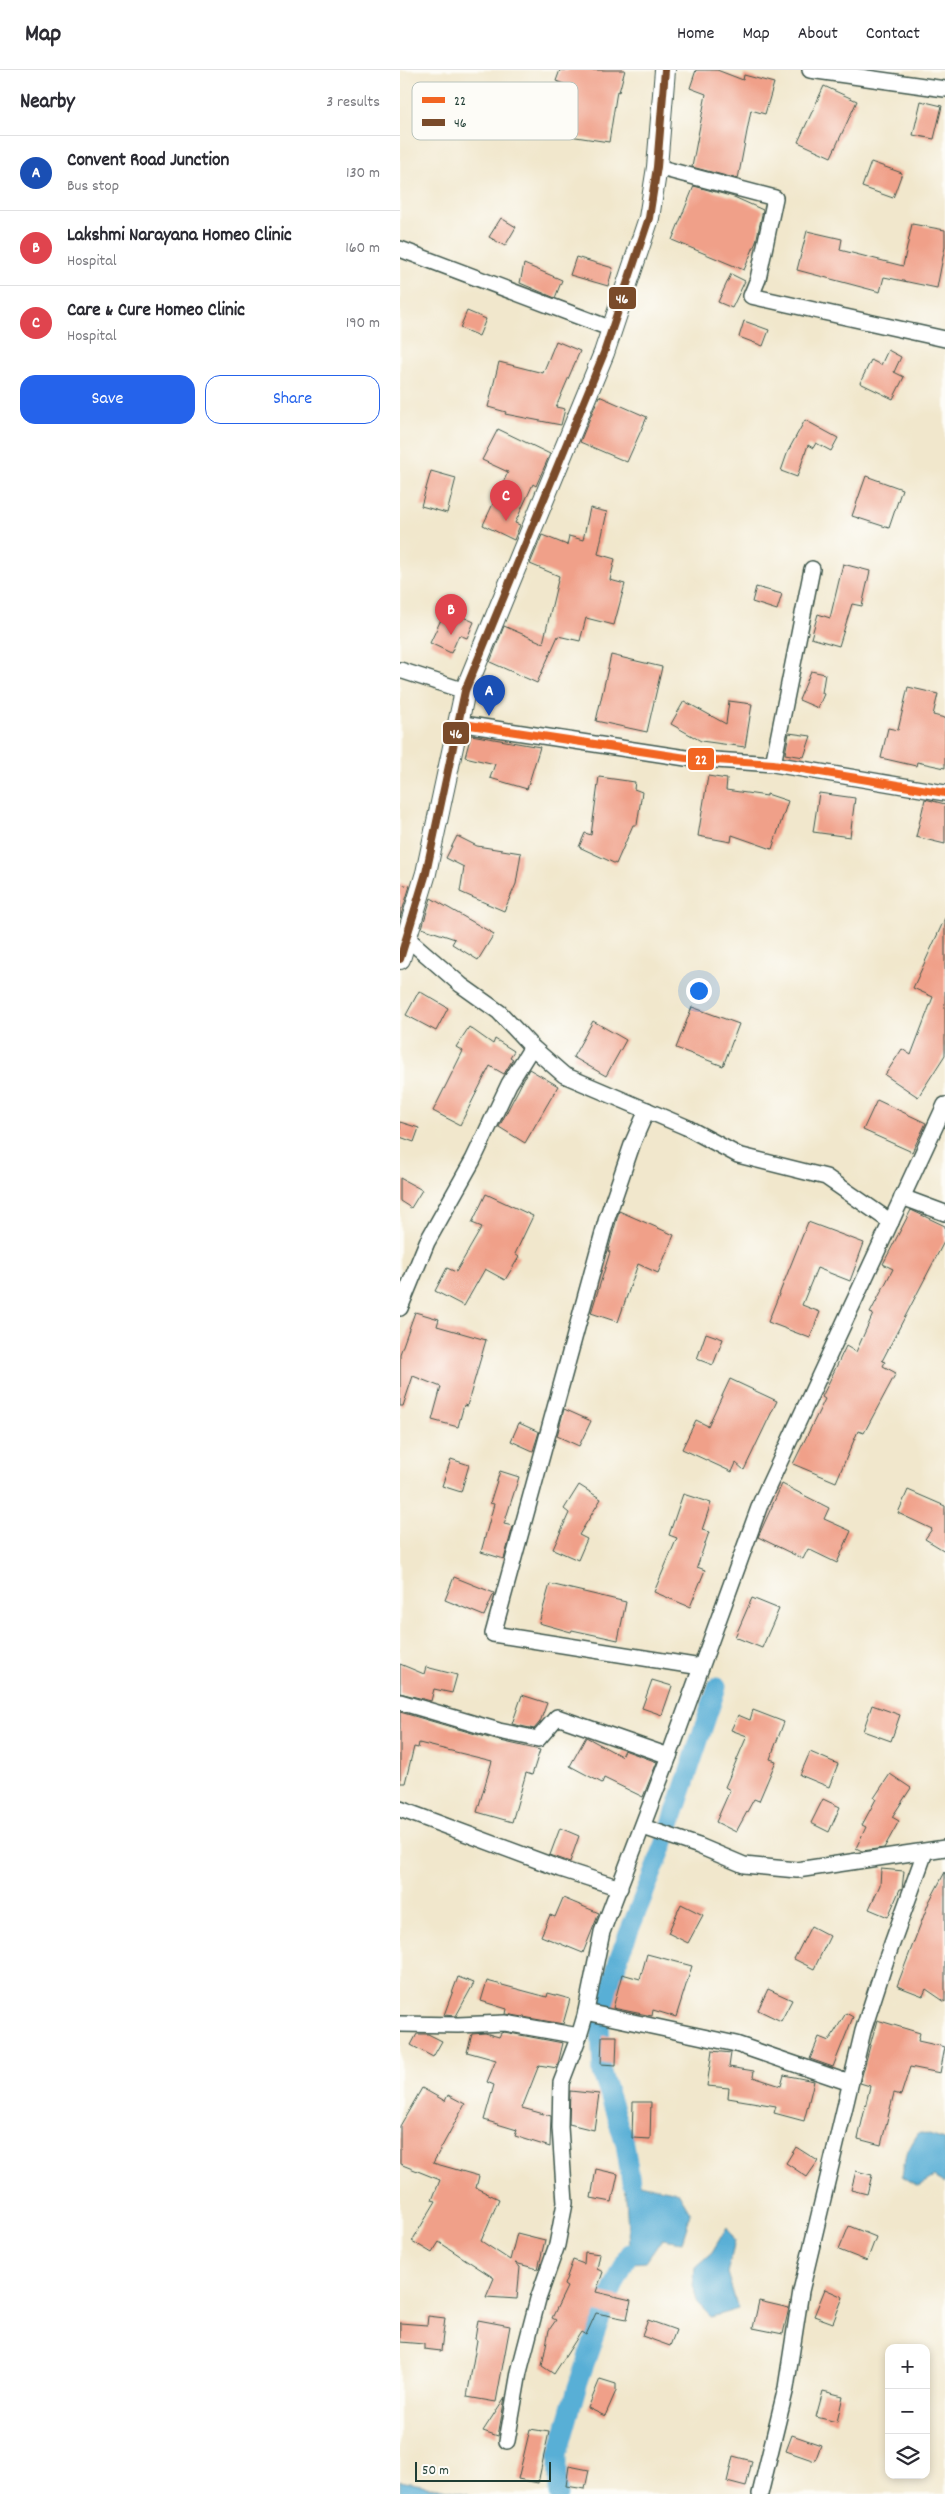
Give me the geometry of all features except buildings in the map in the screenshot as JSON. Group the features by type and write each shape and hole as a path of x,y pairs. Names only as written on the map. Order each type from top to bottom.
{"street":[{"path":"400,959 404,937 426,874 465,691 612,329 649,218 657,167 665,70"},
{"path":"810,70 945,89"},
{"path":"657,167 775,198 758,279 751,296 945,339"},
{"path":"400,249 612,329"},
{"path":"773,764 812,569"},
{"path":"400,670 465,691"},
{"path":"457,723 686,758 773,764 945,793"},
{"path":"404,937 461,985 499,1012 532,1047 564,1075 686,1127 738,1155 826,1176 891,1222"},
{"path":"400,1308 428,1242 473,1160 509,1084 532,1047"},
{"path":"507,2441 519,2372 538,2299 557,2245 564,2203 560,2127 561,2083 579,2036 598,2014 602,1932 643,1827 761,1502 945,1105"},
{"path":"647,1110 633,1142 607,1218 493,1634 701,1667"},
{"path":"902,1197 945,1213"},
{"path":"400,1702 499,1731 538,1739 557,1717 669,1756"},
{"path":"400,1809 561,1869 620,1888"},
{"path":"643,1827 669,1835 744,1865 798,1870 945,1848"},
{"path":"760,2494 786,2388 801,2291 863,2031 925,1852"},
{"path":"598,2014 736,2044 850,2083"},
{"path":"400,2024 458,2025 505,2023 579,2036"}],"water":[{"path":"919,2132 945,2140 945,2183 934,2177 918,2186 902,2176 906,2153"},
{"path":"625,2181 678,2192 691,2214 682,2242 662,2239 646,2262 630,2263"},
{"path":"727,2227 735,2241 727,2273 738,2309 711,2317 698,2304 693,2286 695,2267 712,2252"},
{"path":"400,2481 470,2494 400,2494"}],"waterway":[{"path":"631,2182 625,2144 602,2073 600,2023 620,1954 664,1845 717,1687"},
{"path":"558,2494 558,2455 577,2387 605,2306 629,2253"}],"transit line":[{"name":"46","path":"400,959 426,873 465,691 604,353 649,218 657,167 665,70"},
{"name":"22","path":"457,723 686,758 773,764 945,793"}],"place":[{"name":"Care & Cure Homeo Clinic","path":"506,521"},
{"name":"Lakshmi Narayana Homeo Clinic","path":"451,635"},
{"name":"Convent Road Junction","path":"489,716"}]}
